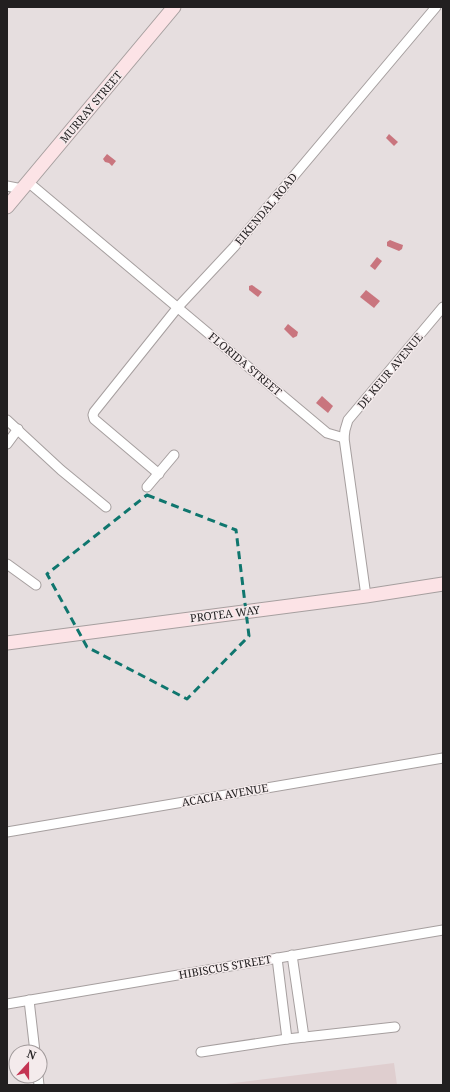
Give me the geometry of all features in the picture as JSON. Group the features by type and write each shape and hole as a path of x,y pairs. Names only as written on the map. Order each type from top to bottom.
{"street":[{"name":"MURRAY STREET","path":"7,207 174,7"},
{"name":"EIKENDAL ROAD","path":"159,474 94,419 93,415 95,410 178,307 234,247 436,7"},
{"path":"7,186 25,186"},
{"name":"FLORIDA STREET","path":"25,186 178,307 328,433 344,438"},
{"name":"DE KEUR AVENUE","path":"344,438 348,420 442,309"},
{"path":"7,420 61,470 106,507"},
{"path":"7,444 18,429"},
{"path":"344,438 366,596"},
{"path":"147,487 174,455"},
{"path":"7,564 36,586"},
{"name":"PROTEA WAY","path":"7,643 366,596 443,584"},
{"name":"ACACIA AVENUE","path":"7,832 443,758"},
{"name":"HIBISCUS STREET","path":"7,1004 443,930"},
{"path":"292,956 304,1037"},
{"path":"277,958 287,1039"},
{"path":"29,1000 34,1044"},
{"path":"201,1052 287,1039 395,1027"}],"highlighted area":[{"path":"147,495 236,530 249,636 187,699 87,647 47,574"}],"shaded area":[{"path":"389,134 398,142 394,146 386,138"},
{"path":"107,154 116,161 112,166 103,159"},
{"path":"390,240 403,245 402,249 399,251 387,246 387,242"},
{"path":"377,257 382,261 375,270 370,266"},
{"path":"252,285 262,292 258,297 249,290 249,286"},
{"path":"366,290 380,301 374,308 360,297"},
{"path":"288,324 298,332 297,336 293,338 284,329"},
{"path":"322,396 333,406 328,413 316,403"},
{"path":"394,1063 397,1085 218,1085"}]}
